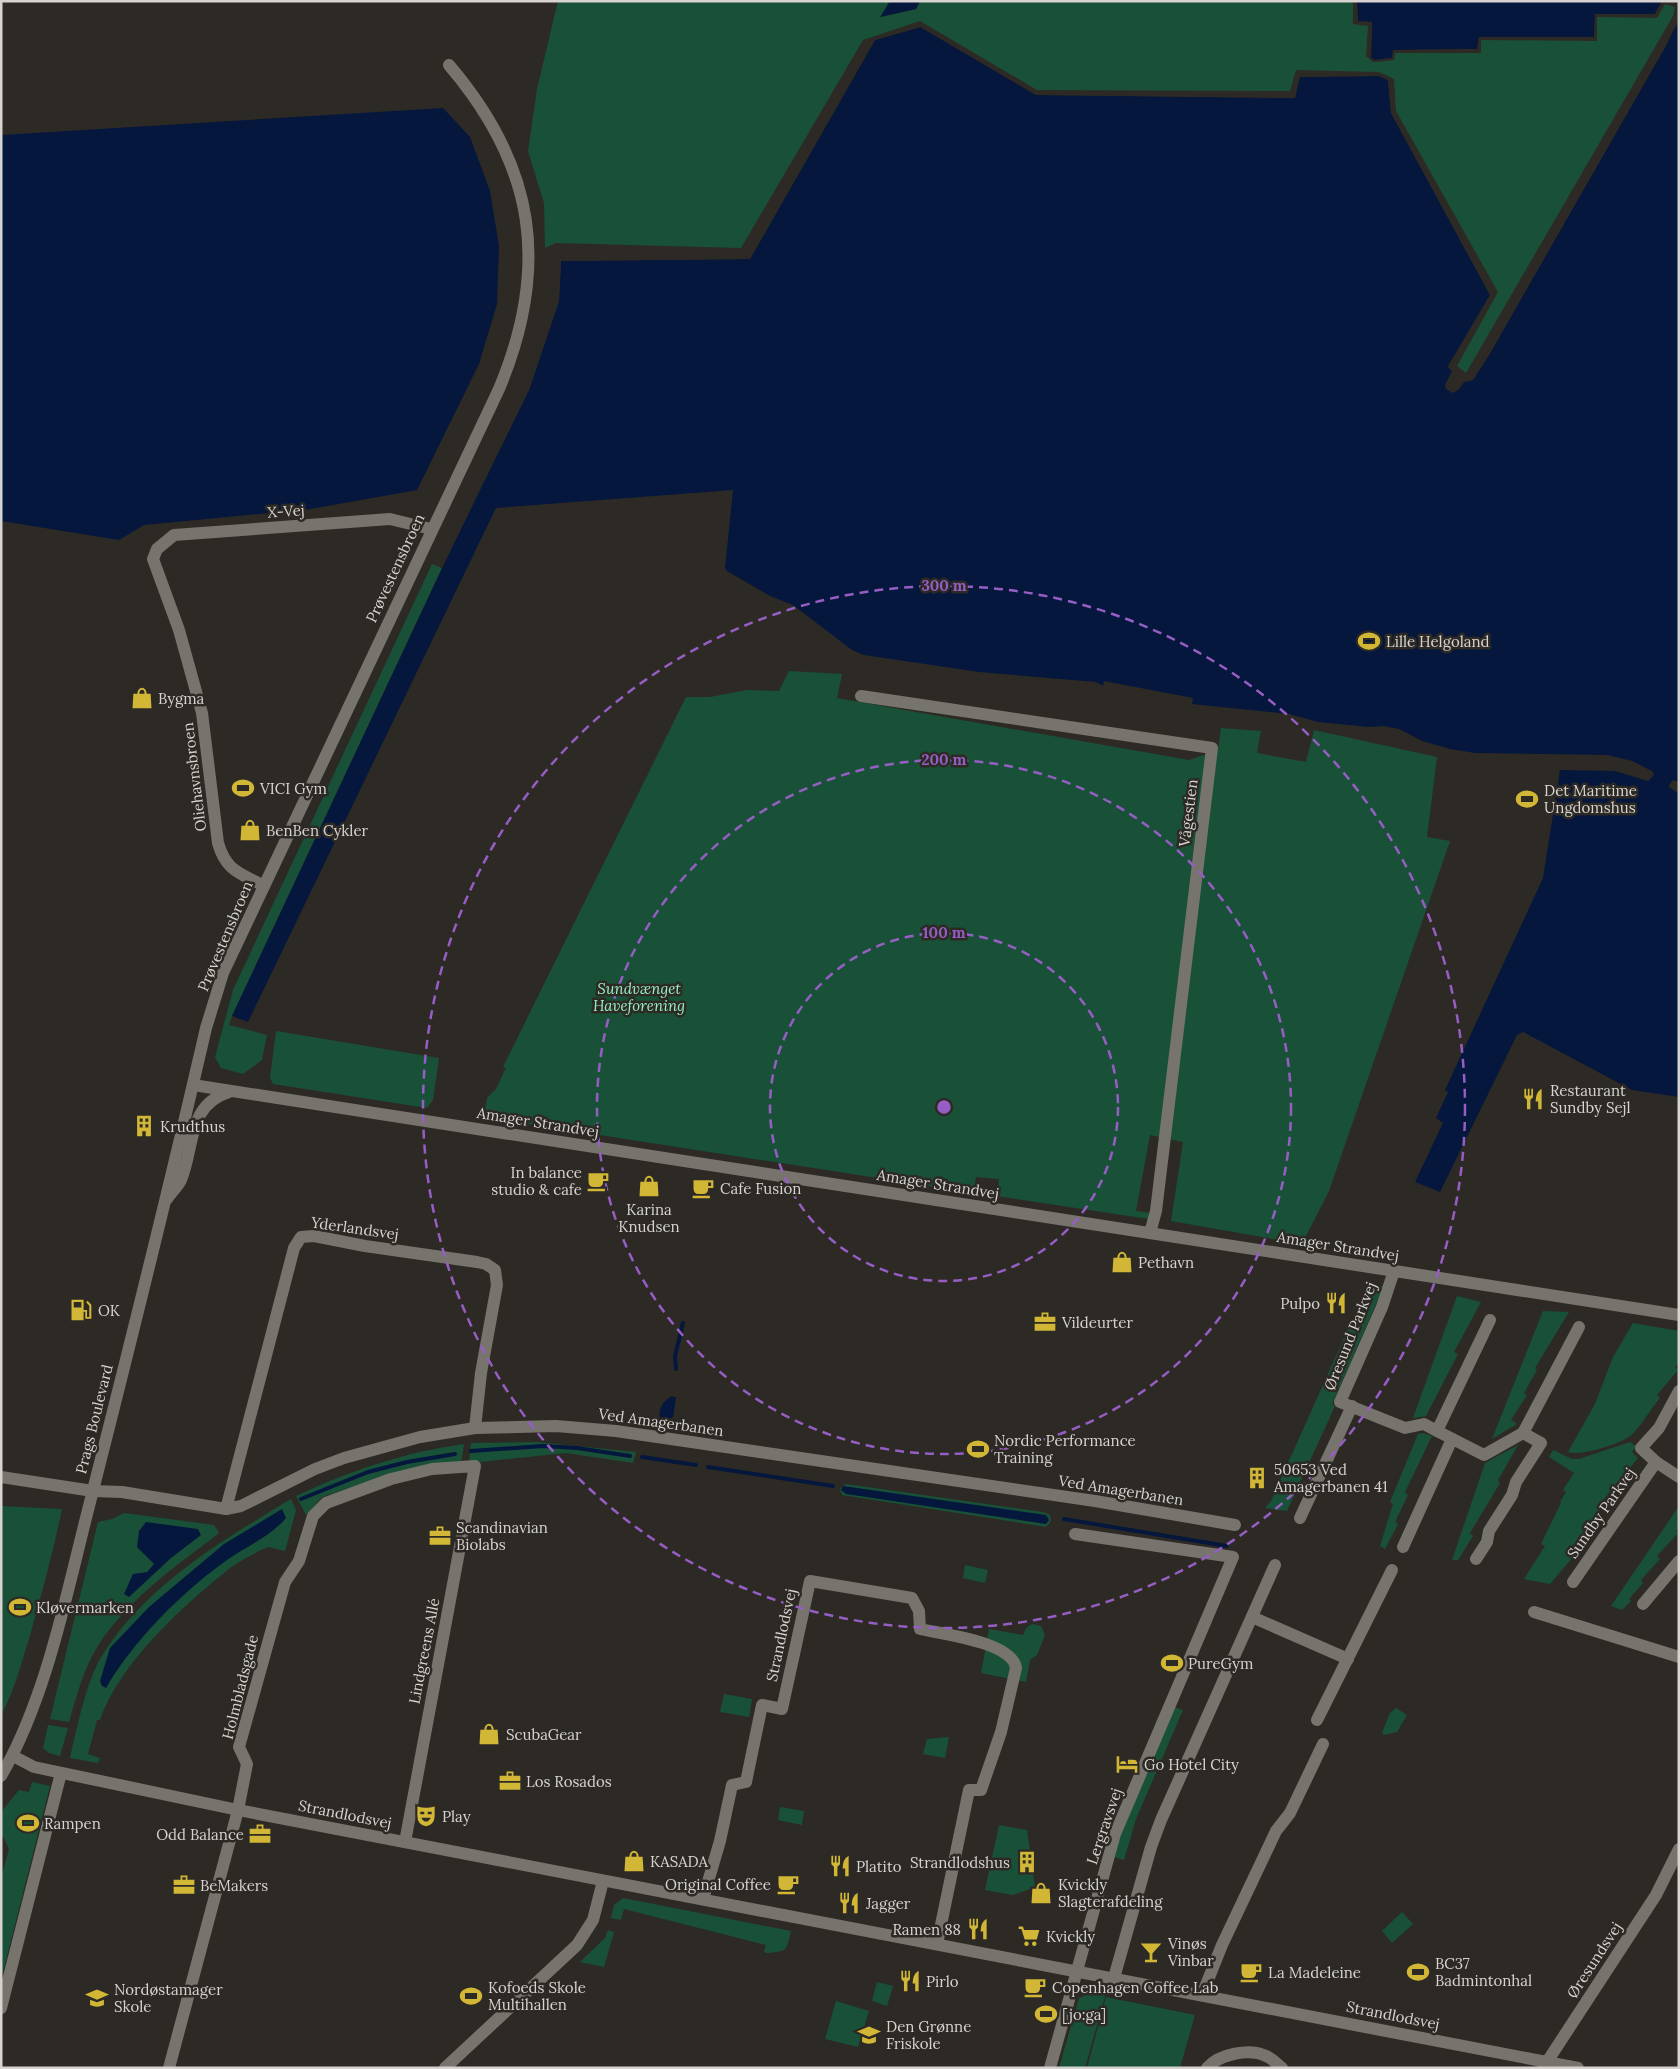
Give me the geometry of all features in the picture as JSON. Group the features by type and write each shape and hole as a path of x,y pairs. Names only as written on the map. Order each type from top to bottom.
{"street":[{"name":"Prøvestensbroen","path":"193,1085 206,1028 223,974 514,353 524,315 529,276 522,198 510,160 494,125 472,92 449,66"},
{"name":"X-Vej","path":"153,559 157,549 174,535 390,519 431,529"},
{"name":"Oliehavnsbroen","path":"153,559 179,630 202,713 218,843 223,859 232,868 264,886"},
{"name":"Vågestien","path":"861,696 1212,748 1156,1211 1150,1233"},
{"name":"Amager Strandvej","path":"193,1085 1679,1315"},
{"name":"Prags Boulevard","path":"1,1776 13,1756 37,1694 93,1491 193,1085"},
{"path":"164,1202 181,1181 197,1119 203,1108 210,1100 231,1091"},
{"name":"Yderlandsvej","path":"226,1509 294,1248 301,1238 314,1236 365,1246 477,1262 486,1264 495,1270 497,1284 481,1372 475,1428"},
{"name":"Øresund Parkvej","path":"1394,1271 1382,1307 1340,1402 1405,1428 1424,1424 1484,1455 1523,1433"},
{"path":"1437,1431 1490,1320"},
{"path":"1476,1559 1487,1542 1489,1531 1541,1443 1523,1433 1579,1326"},
{"name":"Sundby Parkvej","path":"1679,1391 1659,1428 1641,1448 1656,1462 1679,1477"},
{"name":"Øresund Parkvej","path":"1300,1518 1352,1406"},
{"name":"Ved Amagerbanen","path":"1,1477 93,1491 122,1492 226,1509 241,1506 315,1469 344,1458 420,1437 475,1428 556,1426 616,1431 1095,1501 1235,1525"},
{"path":"1403,1547 1452,1439"},
{"name":"Sundby Parkvej","path":"1573,1582 1656,1462"},
{"name":"Holmbladsgade","path":"169,2068 238,1810 247,1764 239,1747 285,1582 300,1561 313,1516 326,1503 368,1486 432,1470 475,1466"},
{"name":"Lindgreens Allé","path":"405,1842 475,1466"},
{"name":"Lergravsvej","path":"1050,2068 1115,1834 1233,1557 1075,1534"},
{"path":"1643,1604 1679,1561"},
{"path":"1114,1978 1151,1847 1161,1820 1275,1565"},
{"path":"1317,1720 1392,1570"},
{"name":"Strandlodsvej","path":"703,1899 720,1841 732,1785 746,1782 762,1705 782,1709 810,1581 912,1598 919,1611 920,1629 988,1644 1010,1656 1015,1661 1016,1668 1001,1732 981,1790 969,1790 937,1944"},
{"path":"1534,1612 1679,1657"},
{"path":"1252,1617 1348,1659"},
{"path":"1202,1995 1222,1945 1276,1831 1290,1812 1323,1744"},
{"name":"Strandlodsvej","path":"13,1756 34,1767 238,1810 1202,1995 1545,2065 1578,2068"},
{"path":"1,2008 61,1773"},
{"name":"Øresundsvej","path":"1545,2065 1675,1871 1679,1849"},
{"path":"444,2068 577,1946 593,1920 604,1880"},
{"path":"1207,2068 1228,2056 1253,2052 1267,2056 1282,2068"}],"green space":[{"path":"558,1 890,1 881,17 916,9 919,2 928,1 1353,1 1353,24 1368,26 1366,56 1373,62 1394,60 1395,53 1481,53 1481,40 1597,41 1597,17 1657,18 1665,4 1675,7 1673,16 1466,373 1457,366 1498,292 1396,111 1394,79 1379,72 1296,70 1290,91 1037,90 920,21 863,40 741,248 556,243 545,248 544,203 528,151 537,89"},
{"path":"432,564 442,568 232,1016 229,1025 267,1035 262,1060 243,1074 221,1068 215,1057 233,990"},
{"name":"Sundvænget Haveforening","path":"789,671 842,674 837,698 1189,760 1218,750 1221,728 1261,731 1257,753 1306,762 1314,730 1437,757 1427,837 1450,841 1329,1191 1302,1244 1171,1221 1183,1142 1150,1135 1136,1211 1151,1213 1149,1219 997,1196 999,1179 976,1177 974,1193 484,1117 487,1098 496,1089 506,1068 503,1067 686,697 710,697 747,690 779,691"},
{"path":"276,1031 439,1058 433,1100 427,1108 273,1084 270,1078"},
{"path":"1371,1285 1384,1286 1332,1404 1335,1406 1287,1511 1265,1508 1271,1501 1365,1291"},
{"path":"1457,1296 1481,1302 1454,1352 1458,1354 1426,1416 1413,1418"},
{"path":"1543,1311 1569,1312 1535,1368 1537,1370 1524,1393 1527,1395 1511,1420 1517,1424 1492,1439"},
{"path":"1633,1323 1679,1331 1679,1362 1675,1367 1678,1370 1657,1395 1660,1398 1629,1437 1599,1449 1574,1453 1568,1452 1595,1404 1613,1357"},
{"path":"1423,1433 1432,1436 1405,1492 1408,1495 1395,1522 1398,1524 1385,1549 1380,1546 1393,1504 1390,1502 1418,1434"},
{"path":"536,1442 636,1452 633,1463 566,1453 469,1463 471,1443"},
{"path":"1630,1442 1636,1446 1632,1452 1638,1458 1599,1505 1602,1508 1585,1530 1588,1533 1569,1555 1572,1558 1550,1584 1524,1579 1545,1546 1541,1544 1566,1492 1563,1490 1574,1473 1549,1457 1553,1450 1572,1459 1579,1459"},
{"path":"464,1444 461,1463 388,1475 322,1497 306,1515 296,1496 336,1478 399,1457"},
{"path":"1518,1445 1498,1480 1500,1483 1470,1533 1473,1536 1458,1560 1452,1560 1485,1463"},
{"path":"846,1484 1043,1512 1050,1515 1051,1521 1046,1527 842,1495 840,1489"},
{"path":"291,1499 296,1510 285,1551 269,1547 228,1569 170,1621 152,1639 121,1679 100,1720 97,1720 88,1754 100,1758 98,1763 70,1758 90,1681 100,1659 118,1633 138,1610 185,1568 211,1549"},
{"name":"Kløvermarken","path":"1,1506 62,1509 29,1639 6,1706 1,1715"},
{"path":"1679,1506 1679,1527 1676,1531 1678,1533 1657,1556 1660,1559 1641,1580 1643,1583 1629,1599 1631,1601 1622,1610 1611,1606"},
{"path":"124,1513 214,1525 219,1533 168,1572 121,1615 91,1657 69,1722 50,1719 98,1522 112,1519"},
{"path":"965,1565 988,1570 985,1583 963,1578"},
{"path":"1032,1624 1041,1626 1045,1635 1037,1655 1030,1660 1026,1682 981,1673 989,1629 1023,1635 1026,1628"},
{"path":"724,1694 752,1699 749,1717 720,1712"},
{"path":"1174,1707 1183,1710 1136,1819 1124,1860 1114,1857 1133,1795"},
{"path":"1396,1708 1407,1715 1397,1732 1384,1735 1382,1733 1390,1713"},
{"path":"48,1725 68,1728 60,1756 49,1753 43,1748"},
{"path":"949,1737 945,1758 923,1754 927,1739"},
{"path":"32,1782 50,1786 1,1980 1,1878 9,1849 1,1832 1,1812 19,1790 29,1792"},
{"path":"780,1807 804,1811 802,1825 778,1820"},
{"path":"999,1825 1027,1830 1035,1887 1013,1895 985,1890"},
{"path":"623,1898 791,1931 785,1949 779,1952 767,1953 764,1952 766,1945 624,1909 621,1920 611,1918 614,1905"},
{"path":"1402,1912 1413,1924 1392,1943 1382,1931"},
{"path":"608,1930 614,1932 604,1967 580,1962 605,1938"},
{"path":"877,1982 893,1986 887,2006 872,2001"},
{"path":"1095,1991 1106,1993 1085,2068 1059,2068 1079,1998"},
{"path":"1106,1997 1195,2015 1180,2068 1087,2068"},
{"path":"836,2001 869,2011 858,2047 825,2039"}],"water":[{"path":"890,1 920,1 916,9 880,17"},
{"path":"1357,1 1662,1 1655,14 1595,14 1594,37 1479,37 1478,49 1393,50 1392,58 1375,60 1371,58 1372,22 1358,21"},
{"path":"1679,21 1679,782 1673,780 1669,785 1670,788 1679,793 1679,1097 1632,1090 1523,1032 1517,1035 1440,1192 1415,1182 1443,1123 1436,1118 1448,1092 1445,1090 1543,878 1560,770 1615,771 1648,781 1654,775 1652,771 1632,761 1607,755 1475,753 1450,749 1422,741 1399,729 1384,726 1369,727 1318,722 1289,714 1192,704 1193,698 1104,681 1103,686 1096,682 979,672 864,655 852,650 793,605 770,596 727,571 725,568 733,490 496,508 248,1022 232,1016 475,498 529,390 559,301 561,261 750,259 875,40 920,27 1036,95 1295,98 1299,77 1379,76 1388,80 1391,113 1490,295 1448,366 1452,371 1446,389 1458,390 1464,382 1473,380 1489,355"},
{"path":"443,108 470,137 490,191 499,246 497,304 479,364 417,490 311,509 144,525 119,540 1,521 1,135"},
{"path":"672,1396 676,1398 673,1417 666,1422 660,1418 660,1411 666,1400"},
{"path":"843,1486 1046,1515 1049,1520 1046,1524 846,1494 841,1490"},
{"path":"282,1509 286,1518 280,1524 266,1536 227,1560 176,1602 130,1652 106,1688 102,1686 100,1681 110,1648 149,1607 224,1544"},
{"path":"146,1522 198,1529 201,1535 171,1558 129,1597 124,1594 133,1574 147,1572 154,1564 137,1547 139,1531"}],"pier":[{"path":"1354,1 1357,1 1358,21 1372,22 1371,58 1375,60 1392,58 1393,50 1477,49 1479,37 1594,37 1595,14 1655,14 1662,1 1664,1 1656,17 1597,17 1594,39 1481,39 1478,52 1395,53 1394,60 1373,62 1369,58 1370,24 1356,22"},
{"path":"1679,18 1667,44 1489,355 1473,380 1464,382 1453,393 1446,389 1445,385 1452,371 1448,367 1490,295 1391,113 1388,80 1378,76 1300,77 1295,98 1036,95 921,27 875,40 750,259 561,261 559,301 529,390 442,568 440,568 527,389 556,300 559,259 748,257 874,38 921,24 1036,93 1293,95 1299,75 1379,74 1390,78 1393,112 1493,294 1451,366 1454,371 1447,386 1453,390 1463,380 1472,378"}],"waterway":[{"path":"676,1369 675,1356 683,1323"},
{"path":"471,1451 543,1446 577,1448 630,1456"},
{"path":"301,1499 368,1472 407,1462 455,1454"},
{"path":"642,1457 696,1465"},
{"path":"708,1467 833,1486"},
{"path":"1064,1519 1227,1546"}],"place":[{"name":"Lille Helgoland","path":"1369,641"},
{"name":"Bygma","path":"142,698"},
{"name":"VICI Gym","path":"243,788"},
{"name":"Det Maritime Ungdomshus","path":"1527,799"},
{"name":"BenBen Cykler","path":"250,830"},
{"name":"Restaurant Sundby Sejl","path":"1533,1099"},
{"name":"Krudthus","path":"144,1126"},
{"name":"In balance studio & cafe","path":"598,1181"},
{"name":"Karina Knudsen","path":"649,1186"},
{"name":"Cafe Fusion","path":"703,1188"},
{"name":"Pethavn","path":"1122,1262"},
{"name":"Pulpo","path":"1336,1303"},
{"name":"OK","path":"81,1310"},
{"name":"Vildeurter","path":"1045,1322"},
{"name":"Nordic Performance Training","path":"978,1449"},
{"name":"50653 Ved Amagerbanen 41","path":"1257,1478"},
{"name":"Scandinavian Biolabs","path":"440,1536"},
{"name":"Kløvermarken","path":"20,1607"},
{"name":"PureGym","path":"1172,1663"},
{"name":"ScubaGear","path":"489,1734"},
{"name":"Go Hotel City","path":"1127,1764"},
{"name":"Los Rosados","path":"510,1781"},
{"name":"Play","path":"426,1816"},
{"name":"Rampen","path":"28,1823"},
{"name":"Odd Balance","path":"260,1834"},
{"name":"KASADA","path":"634,1861"},
{"name":"Strandlodshus","path":"1027,1862"},
{"name":"Platito","path":"840,1866"},
{"name":"Original Coffee","path":"788,1884"},
{"name":"BeMakers","path":"184,1885"},
{"name":"Kvickly Slagterafdeling","path":"1041,1893"},
{"name":"Jagger","path":"849,1903"},
{"name":"Ramen 88","path":"978,1929"},
{"name":"Kvickly","path":"1029,1936"},
{"name":"Vinøs Vinbar","path":"1151,1952"},
{"name":"La Madeleine","path":"1251,1972"},
{"name":"BC37 Badmintonhal","path":"1418,1972"},
{"name":"Pirlo","path":"910,1981"},
{"name":"Copenhagen Coffee Lab","path":"1035,1987"},
{"name":"Kofoeds Skole Multihallen","path":"471,1996"},
{"name":"Nordøstamager Skole","path":"97,1998"},
{"name":"[jo:ga]","path":"1046,2014"},
{"name":"Den Grønne Friskole","path":"869,2035"}]}
